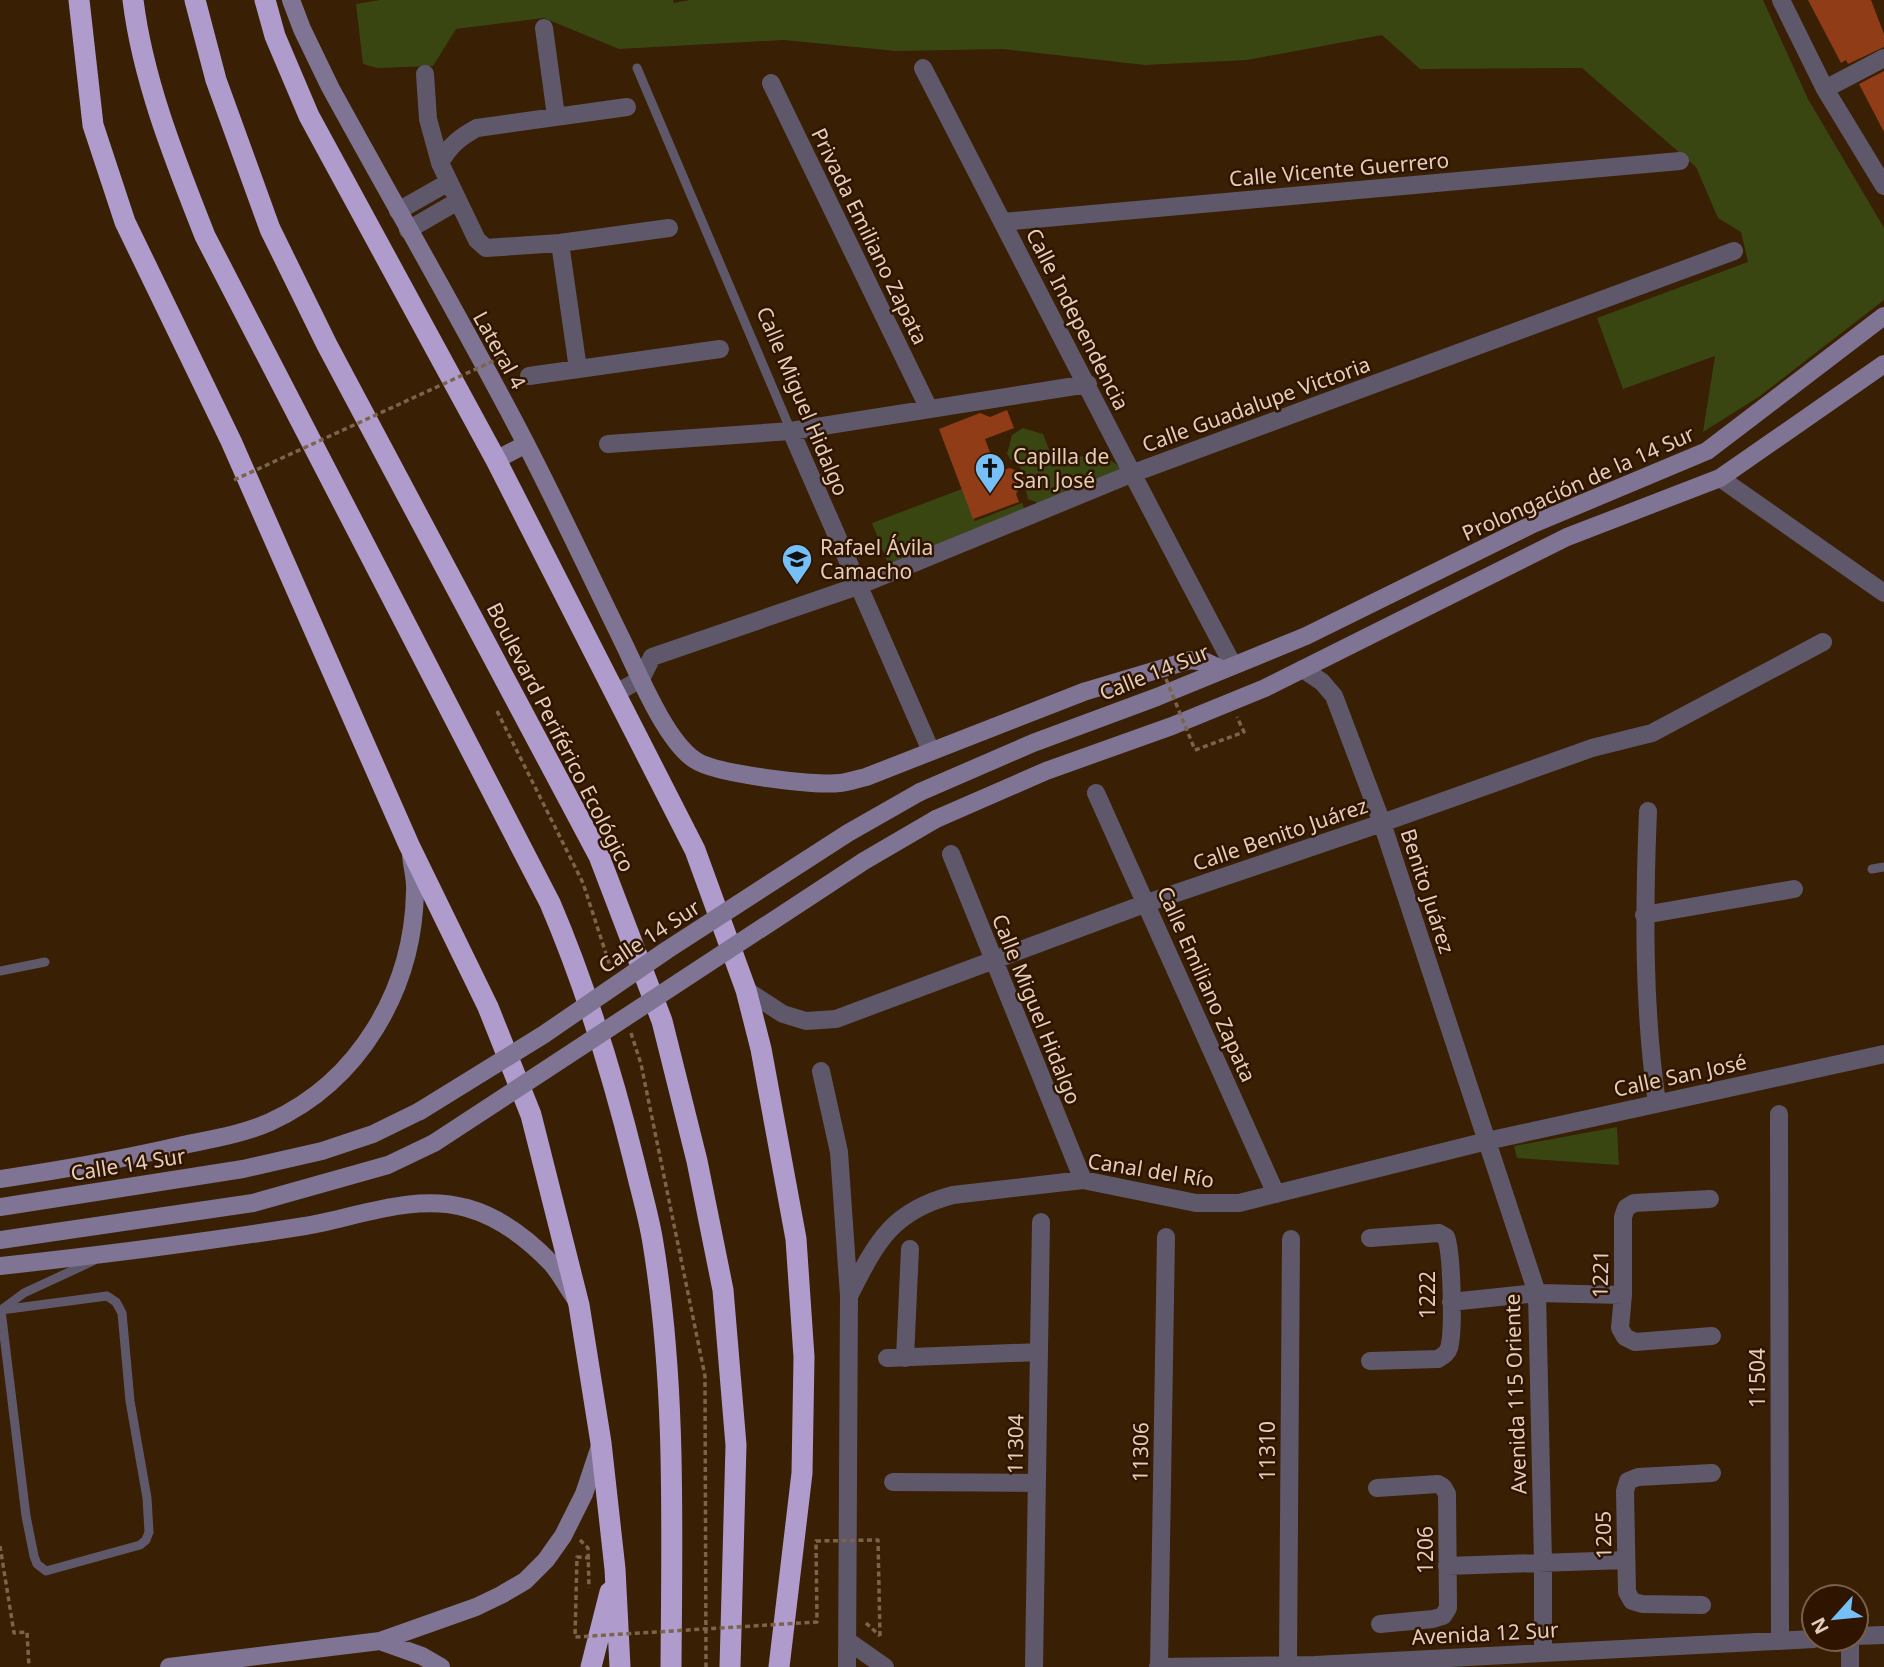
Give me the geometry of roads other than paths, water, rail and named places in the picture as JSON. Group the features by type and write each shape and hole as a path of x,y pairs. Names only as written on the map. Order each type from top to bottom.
{"highway":[{"path":"79,0 93,125 125,222 231,441 409,845 488,1007 531,1115 579,1305 601,1443 615,1569 620,1667"},
{"path":"133,0 170,146 205,236 550,902 571,953 614,1083 653,1241 667,1360 673,1469 671,1667"},
{"name":"Boulevard Periférico Ecológico","path":"195,0 216,80 270,229 327,345 599,856 662,1021 697,1161 723,1290 736,1445 730,1667"},
{"path":"265,0 275,36 309,116 496,460 695,850 746,990 761,1049 796,1239 804,1357 802,1472 779,1667"},
{"path":"591,1667 615,1569"}],"main road":[{"name":"Lateral 4","path":"291,0 330,87 526,444 641,679 666,725 693,759 708,767 727,772 819,784 840,783 866,777 1086,691 1191,660 1227,667"},
{"name":"Prolongación de la 14 Sur","path":"1306,636 1534,524 1707,451 1884,316"},
{"path":"0,1240 253,1203 388,1165 434,1143 864,861 936,820 1046,771 1172,726 1303,670 1567,537 1720,478 1883,366"},
{"path":"496,460 526,444"},
{"name":"Calle 14 Sur","path":"0,1207 243,1169 322,1151 373,1134 420,1111 543,1035 667,950 848,833 896,806 980,765 1306,636"},
{"path":"0,1179 139,1156 249,1130 292,1110 316,1094 351,1062 375,1032 403,973 415,890 409,845"},
{"path":"0,1266 105,1255 307,1226 387,1208 446,1204 489,1216 513,1230 552,1264 579,1305"},
{"path":"169,1667 217,1664 380,1641 476,1607 525,1581 546,1560 563,1536 584,1494 601,1443"},
{"path":"380,1641 422,1656 441,1667"}],"street":[{"path":"1781,0 1825,89 1884,186"},
{"path":"544,28 556,116"},
{"path":"1825,89 1884,58"},
{"name":"Calle Independencia","path":"923,68 1088,384 1227,667"},
{"path":"425,74 428,120 440,163 477,240 486,248 560,243 669,228"},
{"name":"Privada Emiliano Zapata","path":"771,83 929,409"},
{"path":"440,163 461,136 477,128 627,107"},
{"name":"Calle Vicente Guerrero","path":"1003,222 1680,161"},
{"path":"398,211 449,182"},
{"path":"408,230 458,201"},
{"path":"560,243 578,369"},
{"name":"Calle Guadalupe Victoria","path":"614,694 641,679 652,657 858,586 1131,474 1734,251"},
{"path":"529,376 720,349"},
{"path":"608,444 791,431 1088,384"},
{"name":"Calle Miguel Hidalgo","path":"791,431 931,751"},
{"path":"1720,478 1884,593"},
{"name":"Calle Benito Juárez","path":"746,990 783,1014 806,1021 836,1018 992,958 1147,903 1592,748 1652,733 1823,642"},
{"name":"Benito Juárez","path":"1303,670 1322,682 1334,696 1382,823 1487,1141"},
{"name":"Calle Emiliano Zapata","path":"1096,793 1276,1194"},
{"path":"1648,811 1644,915 1647,1014 1657,1103"},
{"name":"Calle Miguel Hidalgo","path":"951,854 1083,1180"},
{"path":"1644,915 1794,889"},
{"name":"Calle San José","path":"1487,1141 1884,1054"},
{"path":"821,1071 839,1152 849,1296 847,1667"},
{"name":"11504","path":"1779,1114 1780,1641"},
{"name":"Canal del Río","path":"849,1296 873,1247 883,1234 925,1204 953,1195 1083,1180 1214,1205 1239,1203 1487,1141"},
{"name":"Avenida 115 Oriente","path":"1487,1141 1537,1293 1543,1653"},
{"name":"1221","path":"1710,1199 1634,1203 1626,1208 1623,1217 1623,1295 1620,1328 1625,1338 1634,1342 1712,1336"},
{"name":"11304","path":"1034,1667 1041,1222"},
{"name":"1222","path":"1370,1238 1439,1233 1446,1237 1450,1247 1451,1302 1450,1346 1446,1354 1438,1359 1370,1361"},
{"name":"11306","path":"1158,1667 1166,1237"},
{"name":"11310","path":"1288,1664 1291,1239"},
{"path":"910,1249 896,1358 1039,1352"},
{"path":"1451,1302 1537,1293 1623,1295"},
{"name":"1205","path":"1702,1605 1642,1604 1632,1601 1627,1592 1625,1491 1628,1481 1638,1477 1712,1473"},
{"path":"893,1482 1037,1483"},
{"name":"1206","path":"1377,1488 1438,1484 1447,1494 1448,1608 1443,1616 1433,1619 1380,1623"},
{"path":"1447,1566 1626,1560"},
{"name":"Avenida 12 Sur","path":"1158,1667 1448,1662 1543,1653 1800,1640"},
{"path":"848,1641 885,1667"}],"lane":[{"name":"Calle Miguel Hidalgo","path":"637,68 791,431"},
{"path":"1872,869 1884,867"},
{"path":"0,971 45,961"},
{"path":"1,1310 24,1293 105,1255"},
{"path":"107,1296 119,1307 122,1313 130,1401 147,1498 149,1532 140,1545 46,1571 37,1564 26,1516 1,1310 107,1296"}],"place":[{"name":"Capilla de San José","path":"990,495"},
{"name":"Rafael Ávila Camacho","path":"797,586"}]}
